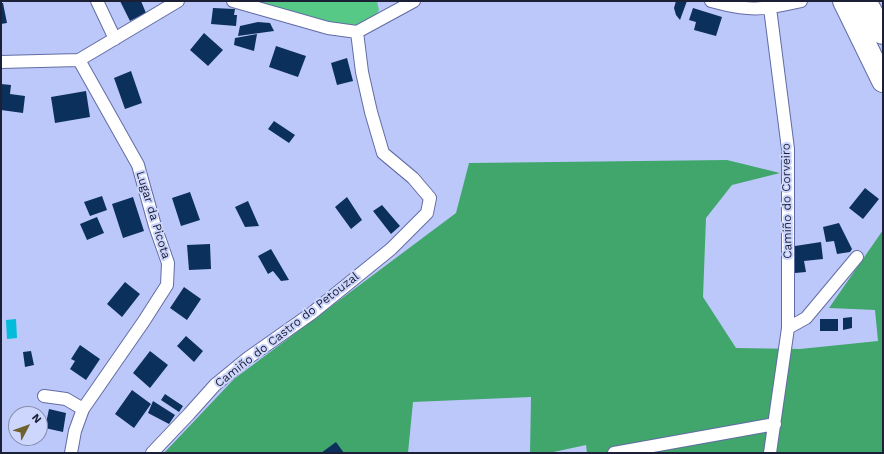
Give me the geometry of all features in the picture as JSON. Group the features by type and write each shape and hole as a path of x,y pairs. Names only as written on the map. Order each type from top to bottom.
{"highway":[{"path":"844,1 883,82"},
{"path":"865,1 883,33"}],"street":[{"path":"97,1 115,39"},
{"path":"1,62 79,60 178,1"},
{"path":"233,1 328,28 357,32 414,1"},
{"path":"712,1 736,7 770,8 801,1"},
{"name":"Camiño do Corveiro","path":"770,8 788,150 788,328 770,453"},
{"name":"Camiño do Castro do Petouzal","path":"152,453 215,385 248,358 312,313 344,288 391,249 427,213 430,198 413,178 383,153 371,112 362,72 357,32"},
{"name":"Lugar da Picota","path":"71,453 75,431 83,409 167,285 168,263 155,226 138,165 79,60"},
{"path":"788,328 806,318 857,257"},
{"path":"44,396 66,399 83,409"},
{"path":"614,453 775,424"}],"shaded area":[{"path":"252,1 377,1 379,10 375,17 357,26 308,19"},
{"path":"727,160 780,173 732,185 706,218 703,297 736,348 800,349 878,341 875,310 829,308 883,230 883,453 587,453 586,445 549,453 530,453 531,397 413,402 408,453 164,453 234,379 456,213 469,163"},
{"path":"16,319 17,338 7,339 6,320"}],"building":[{"path":"120,1 141,1 146,13 130,21"},
{"path":"676,1 687,1 680,20 676,15 674,8"},
{"path":"1,3 3,3 7,23 1,24"},
{"path":"213,8 235,9 234,15 237,15 236,26 211,24"},
{"path":"693,8 722,17 716,36 694,30 696,22 689,20"},
{"path":"258,22 270,23 274,31 238,36 240,26"},
{"path":"204,33 223,50 208,66 190,50"},
{"path":"257,34 254,51 234,45 235,38"},
{"path":"276,46 306,56 298,77 269,67"},
{"path":"347,58 353,81 337,85 331,63"},
{"path":"131,71 142,103 125,109 114,78"},
{"path":"1,84 11,85 10,94 25,96 23,113 1,110"},
{"path":"86,91 90,117 55,123 51,97"},
{"path":"274,121 295,135 289,143 268,129"},
{"path":"865,188 879,199 863,219 849,208"},
{"path":"190,192 200,220 181,226 172,198"},
{"path":"102,196 107,210 90,216 84,202"},
{"path":"133,197 144,231 123,238 112,204"},
{"path":"347,197 362,220 351,229 335,207"},
{"path":"248,201 259,226 245,227 235,207"},
{"path":"382,205 400,226 391,234 373,211"},
{"path":"97,217 104,233 87,240 80,224"},
{"path":"839,223 852,249 850,252 837,254 834,241 826,242 823,227"},
{"path":"821,242 823,259 804,261 806,272 795,273 795,246"},
{"path":"210,244 211,269 189,270 187,245"},
{"path":"271,249 289,280 281,281 273,271 268,274 258,256"},
{"path":"125,282 140,294 122,317 107,304"},
{"path":"184,287 201,299 187,320 170,308"},
{"path":"852,317 852,328 843,330 843,318"},
{"path":"820,319 838,319 838,331 820,331"},
{"path":"186,336 203,351 194,362 177,346"},
{"path":"80,345 100,359 86,380 70,369 75,361 71,359"},
{"path":"31,351 34,365 25,367 23,352"},
{"path":"150,351 168,365 150,388 133,373"},
{"path":"132,390 151,404 134,428 115,414"},
{"path":"165,394 183,406 179,412 161,400"},
{"path":"153,401 175,415 169,424 148,413"},
{"path":"49,409 66,413 63,432 48,429"},
{"path":"336,442 344,453 321,453"}]}
